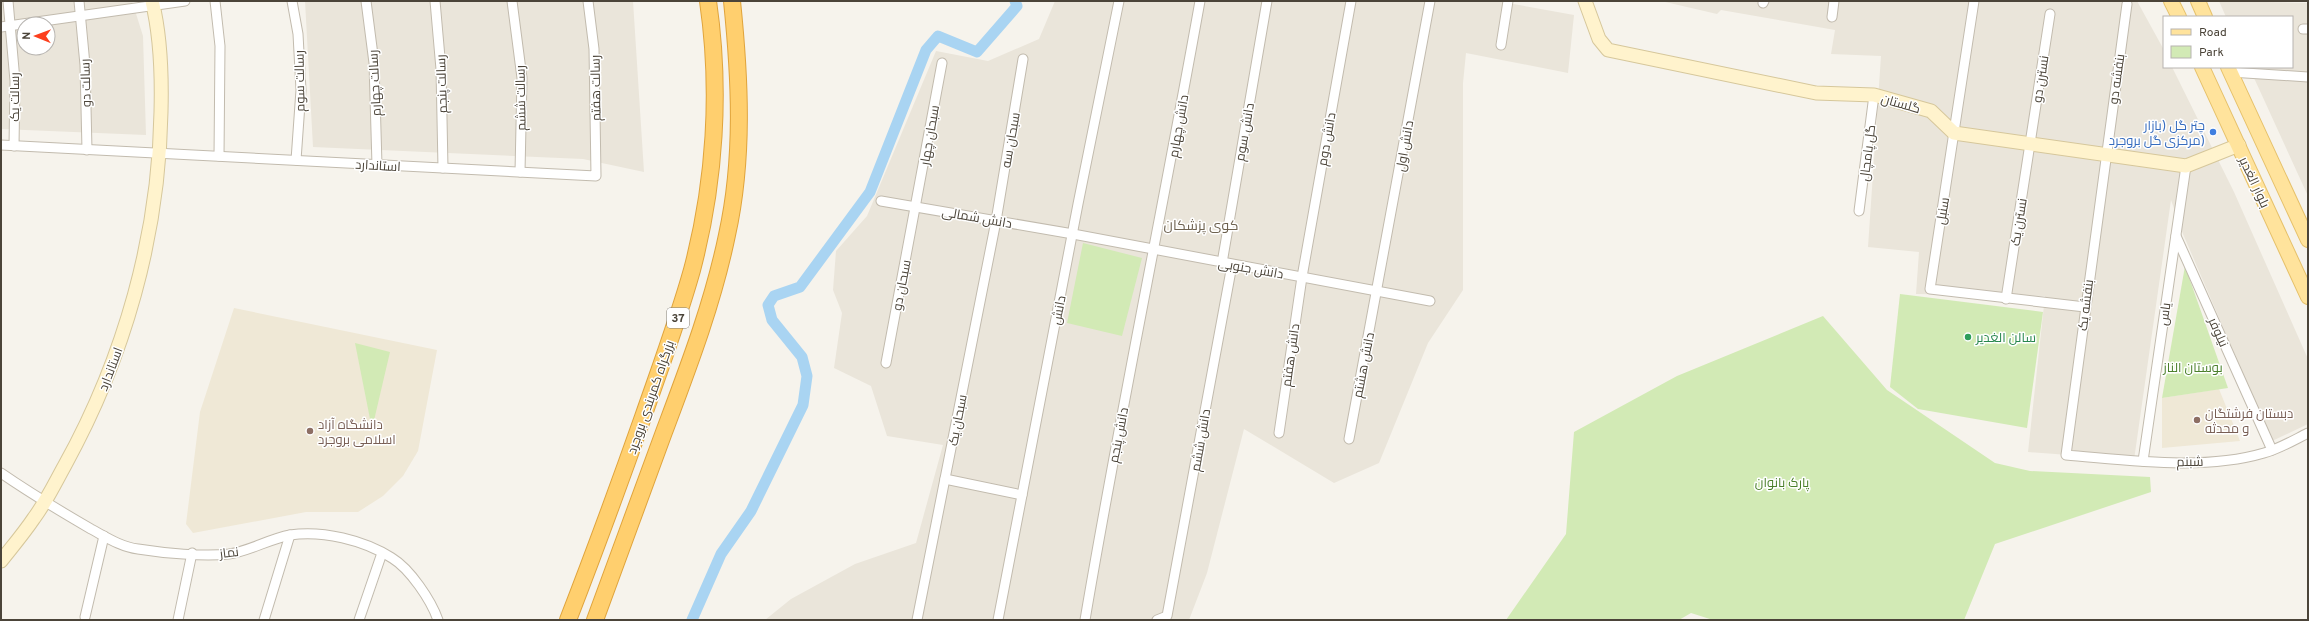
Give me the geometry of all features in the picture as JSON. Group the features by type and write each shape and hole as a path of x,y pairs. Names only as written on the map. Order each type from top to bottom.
{"highway":[{"name":"بزرگراه کمربندی بروجرد","path":"568,620 681,309 692,268 710,175 715,122 714,64 708,1"},
{"name":"بزرگراه کمربندی بروجرد","path":"596,620 685,376 716,282 727,234 738,148 740,95 732,1"}],"main road":[{"path":"2171,1 2178,16"},
{"path":"2198,1 2202,16"},
{"name":"بلوار الغدیر","path":"2202,68 2308,297"},
{"name":"بلوار الغدیر","path":"2229,70 2308,240"}],"street":[{"name":"رسالت یک","path":"8,1 12,25 15,81 14,146"},
{"name":"رسالت دو","path":"79,1 82,15 86,150"},
{"path":"1,27 153,3 185,1"},
{"path":"215,1 220,46 220,156"},
{"name":"رسالت سوم","path":"292,1 298,34 301,90 296,160"},
{"name":"رسالت چهارم","path":"366,1 374,63 377,165"},
{"name":"رسالت پنجم","path":"435,1 442,69 443,168"},
{"name":"رسالت ششم","path":"512,1 522,78 520,172"},
{"name":"رسالت هفتم","path":"588,1 594,49 596,176"},
{"name":"دانش","path":"998,620 1119,1"},
{"name":"دانش چهارم","path":"1155,250 1200,1"},
{"name":"دانش سوم","path":"1222,263 1267,1"},
{"name":"دانش دوم","path":"1302,277 1351,1"},
{"name":"دانش اول","path":"1378,291 1430,1"},
{"path":"1501,45 1508,1"},
{"name":"گلستان","path":"1585,1 1599,39 1608,50 1816,93 1874,95 1931,111 1954,133"},
{"path":"1832,17 1834,1"},
{"name":"سنبل","path":"1974,1 1930,289 2006,299"},
{"name":"استاندارد","path":"1,561 44,502 96,405 118,348 150,231 160,154 162,71 153,3"},
{"name":"بنفشه دو","path":"2106,154 2127,4"},
{"name":"نسترن دو","path":"2030,144 2050,14"},
{"name":"سبحان سه","path":"996,220 1023,59"},
{"name":"سبحان چهار","path":"916,207 942,63"},
{"path":"2229,70 2308,76"},
{"name":"گل پامچال","path":"1859,211 1874,95"},
{"path":"1954,133 2186,166 2239,145"},
{"name":"نسترن یک","path":"2006,299 2030,144"},
{"name":"استاندارد","path":"1,145 596,176"},
{"name":"بنفشه یک","path":"2066,455 2106,154"},
{"name":"یاس","path":"2143,462 2186,166"},
{"name":"دانش شمالی","path":"881,201 1073,234"},
{"name":"سبحان دو","path":"886,363 916,207"},
{"name":"سبحان یک","path":"917,620 996,220"},
{"name":"دانش جنوبی","path":"1073,234 1430,301"},
{"name":"نیلوفر","path":"2176,236 2272,450"},
{"name":"دانش پنجم","path":"1086,620 1115,445 1155,250"},
{"name":"دانش ششم","path":"1157,620 1168,616 1232,265"},
{"name":"دانش هفتم","path":"1279,434 1302,277"},
{"name":"دانش هشتم","path":"1349,439 1378,291"},
{"path":"2006,299 2085,307"},
{"name":"شبنم","path":"2066,455 2143,462 2214,461 2242,458 2272,450 2308,433"},
{"name":"نماز","path":"1,473 44,502 104,536 118,543 137,549 229,554 290,535 310,534 336,538 368,546 393,558 417,583 434,608 438,620"},
{"path":"945,479 1022,495"},
{"path":"264,620 290,535"},
{"path":"85,617 104,536"},
{"path":"359,620 382,552"},
{"path":"178,620 192,553"}],"shaded area":[{"path":"1,1 132,1 143,36 146,135 1,129"},
{"path":"305,1 633,1 644,172 583,159 313,147"},
{"path":"1055,1 1497,1 1574,15 1568,73 1466,53 1463,83 1463,290 1428,343 1379,463 1334,483 1244,429 1207,573 1189,620 765,620 791,599 855,564 916,543 943,445 887,436 871,386 834,368 842,313 833,290 836,251 867,216 936,51 988,61 1039,39"},
{"path":"1661,1 2137,1 2163,48 2163,68 2172,68 2234,192 2308,359 2308,424 2272,441 2183,234 2171,200 2134,460 2028,452 2045,296 1916,294 1919,252 1868,247 1881,56 1831,54 1835,30 1721,10 1717,14"},
{"path":"2219,1 2308,3 2308,196 2249,68 2293,68 2293,16 2226,16"},
{"name":"دانشگاه آزاد اسلامی بروجرد","path":"234,308 437,350 418,451 403,476 383,496 358,512 306,512 193,533 186,524 200,412"},
{"name":"دبستان فرشتگان و محدثه","path":"2219,389 2240,441 2162,448 2162,398"}],"green space":[{"path":"1083,243 1142,258 1122,336 1067,323"},
{"name":"بوستان الناز","path":"2185,266 2228,388 2162,398"},
{"name":"سالن الغدیر","path":"1900,294 2043,312 2027,428 1918,409 1890,387"},
{"name":"پارک بانوان","path":"1823,316 1887,390 1995,463 2030,471 2150,477 2151,492 1995,544 1964,620 1713,620 1691,613 1679,620 1506,620 1566,534 1574,432 1677,376"},
{"path":"355,343 390,352 372,429"}],"waterway":[{"path":"692,620 721,554 751,511 803,405 807,376 802,357 772,320 768,305 774,296 800,287 870,192 926,50 938,36 977,52 1017,6 1015,1"}],"place":[{"name":"چتر گل (بازار مرکزی گل بروجرد)","path":"2213,132"},
{"name":"سالن الغدیر","path":"1968,337"},
{"name":"دبستان فرشتگان و محدثه","path":"2197,420"},
{"name":"دانشگاه آزاد اسلامی بروجرد","path":"310,431"}],"district":[{"name":"کوی پزشکان","path":"1201,225"}]}
